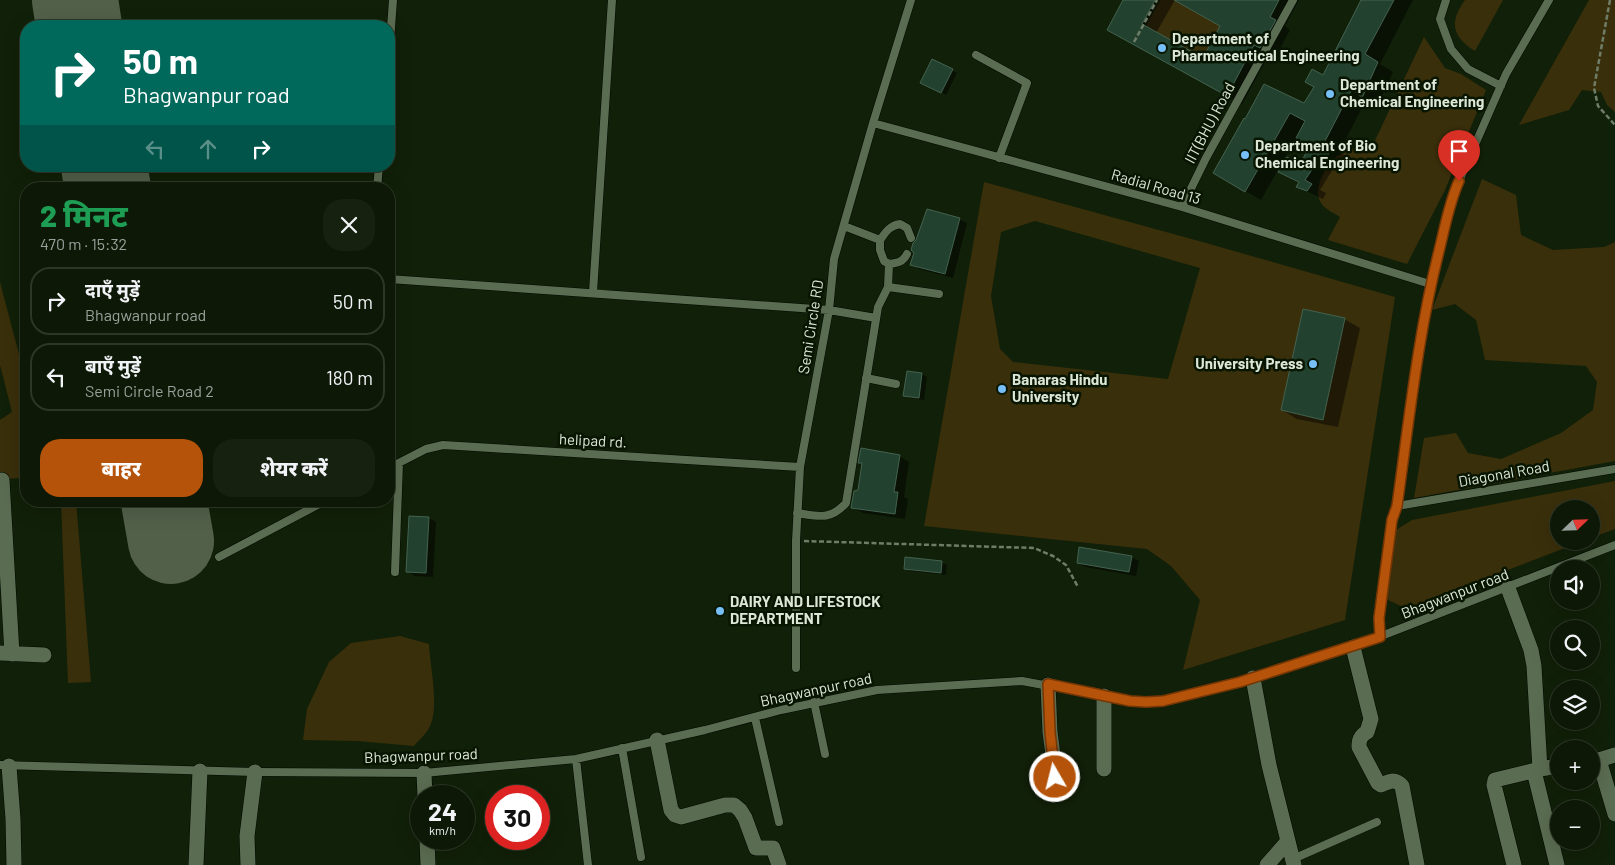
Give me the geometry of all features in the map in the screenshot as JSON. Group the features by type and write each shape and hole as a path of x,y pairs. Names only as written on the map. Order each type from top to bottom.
{"street":[{"path":"2,480 6,654 44,655"},
{"path":"1508,588 1531,650 1534,666 1537,770 1557,865"},
{"path":"1353,647 1371,719 1367,732 1362,735 1359,741 1359,747 1378,783 1381,785 1394,780 1398,781 1402,786 1417,865"},
{"path":"1253,678 1269,765 1293,862"},
{"path":"1048,684 1050,732 1058,793"},
{"path":"1104,696 1104,769"},
{"path":"657,740 671,810 675,815 681,817 725,805 734,805 745,818 756,848 773,848 779,865"},
{"path":"1600,759 1615,755"},
{"path":"5,765 14,819 14,865"},
{"path":"1514,865 1494,784 1495,780 1550,768"},
{"path":"196,865 200,771"},
{"path":"248,865 247,836 254,772"},
{"path":"424,773 425,785"},
{"path":"1600,774 1615,814"},
{"path":"1267,865 1288,841"},
{"path":"427,850 428,865"}],"lane":[{"path":"392,20 394,0"},
{"path":"594,292 612,0"},
{"name":"Semi Circle RD","path":"796,668 796,541 800,467 829,310 834,259 911,0"},
{"name":"IIT(BHU) Road","path":"1182,208 1206,158 1293,0"},
{"path":"1446,0 1440,19 1452,49 1468,69 1501,86"},
{"path":"1380,637 1379,618 1392,520 1397,506 1417,360 1430,284 1452,197 1501,86 1549,0"},
{"path":"976,55 1027,83 999,158"},
{"name":"Radial Road 13","path":"873,123 1182,208 1430,284"},
{"path":"907,254 904,260 889,264 884,261 880,250 880,240 887,229 893,225 900,224 907,228 911,238"},
{"path":"844,226 880,240"},
{"path":"797,513 828,517 839,512 846,503 876,318 880,302 888,287 889,264"},
{"path":"395,278 829,310 876,318"},
{"path":"888,287 939,294"},
{"path":"866,378 896,384"},
{"name":"helipad rd.","path":"395,464 426,449 443,445 800,467"},
{"path":"395,572 399,462"},
{"name":"Diagonal Road","path":"1397,506 1615,469"},
{"path":"219,557 314,507"},
{"name":"Bhagwanpur road","path":"5,765 200,771 424,773 576,759 755,718 814,702 877,690 1022,681 1048,684 1138,702 1163,701 1253,678 1353,647 1615,545"},
{"path":"814,702 825,754"},
{"path":"755,718 779,822"},
{"path":"622,748 641,857"},
{"path":"576,759 588,865"},
{"path":"1293,862 1377,822"}],"path":[{"path":"1134,42 1156,0"},
{"path":"1610,0 1594,88 1598,106 1615,126"},
{"path":"796,541 1034,548 1053,556 1066,565 1078,587"}],"shaded area":[{"path":"1160,0 1174,0 1220,26 1203,58 1146,26"},
{"path":"1465,0 1503,0 1475,51 1461,40 1455,29 1457,15"},
{"path":"1589,0 1615,0 1615,112 1607,105 1601,92 1582,90 1569,110 1519,125"},
{"path":"1424,37 1445,68 1461,74 1486,90 1445,190 1407,264 1328,240 1340,217 1321,203 1318,191 1324,172 1336,157 1358,147 1369,153"},
{"path":"1482,179 1516,195 1521,235 1553,250 1604,247 1615,242 1615,461 1414,498 1424,438 1456,433 1468,453 1501,459 1561,433 1593,410 1597,382 1586,366 1485,360 1476,320 1455,304 1432,310"},
{"path":"984,182 1395,297 1345,620 1183,670 1200,600 1171,566 1147,549 924,526","holes":["1035,221 1200,268 1168,379 1013,362 1000,349 991,296 1001,232"]},
{"path":"0,282 20,358 20,478 0,479 0,420 12,412 0,365"},
{"path":"1615,481 1615,529 1600,535 1600,500 1550,500 1550,550 1560,550 1407,609 1384,598 1388,535 1412,520"},
{"path":"61,507 76,507 91,682 68,683"},
{"path":"400,636 429,644 434,710 429,728 414,746 357,741 303,740 307,709 329,662 351,643"}],"building":[{"name":"Department of Pharmaceutical Engineering","path":"1123,0 1155,0 1142,24 1203,58 1220,26 1174,0 1279,0 1270,17 1276,20 1260,48 1254,45 1227,96 1107,30"},
{"name":"Department of Chemical Engineering","path":"1361,0 1394,0 1365,54 1378,62 1362,98 1352,89 1324,143 1332,146 1326,159 1321,156 1305,180 1312,184 1307,191 1296,187 1299,182 1278,172 1286,157 1301,162 1310,146 1296,138 1305,121 1290,113 1245,192 1213,173 1264,84 1304,103 1314,87 1305,82 1312,69 1323,75"},
{"path":"932,59 953,69 941,93 920,83"},
{"path":"927,209 960,218 945,274 910,265 914,253 911,250 913,243 916,240"},
{"name":"University Press","path":"1303,309 1345,318 1323,420 1281,410"},
{"path":"907,371 922,373 919,398 903,396"},
{"path":"861,448 900,455 894,492 898,492 895,514 851,508 854,491 858,490 862,463 858,463"},
{"path":"409,516 429,517 426,573 406,572"},
{"path":"1079,547 1132,556 1129,572 1077,563"},
{"path":"905,557 942,561 941,573 904,569"}],"runway":[{"path":"75,0 78,20"},
{"path":"105,172 107,182"},
{"path":"165,507 171,541"}],"place":[{"name":"Department of Pharmaceutical Engineering","path":"1162,48"},
{"name":"Department of Chemical Engineering","path":"1330,94"},
{"name":"Department of Bio Chemical Engineering","path":"1245,155"},
{"name":"University Press","path":"1313,364"},
{"name":"Banaras Hindu University","path":"1002,389"},
{"name":"DAIRY AND LIFESTOCK DEPARTMENT","path":"720,611"}],"route":[{"path":"1055,777 1050,732 1048,684 1130,701 1163,701 1240,682 1380,637 1379,618 1392,520 1397,506 1417,360 1430,284 1452,197 1459,181"}]}
